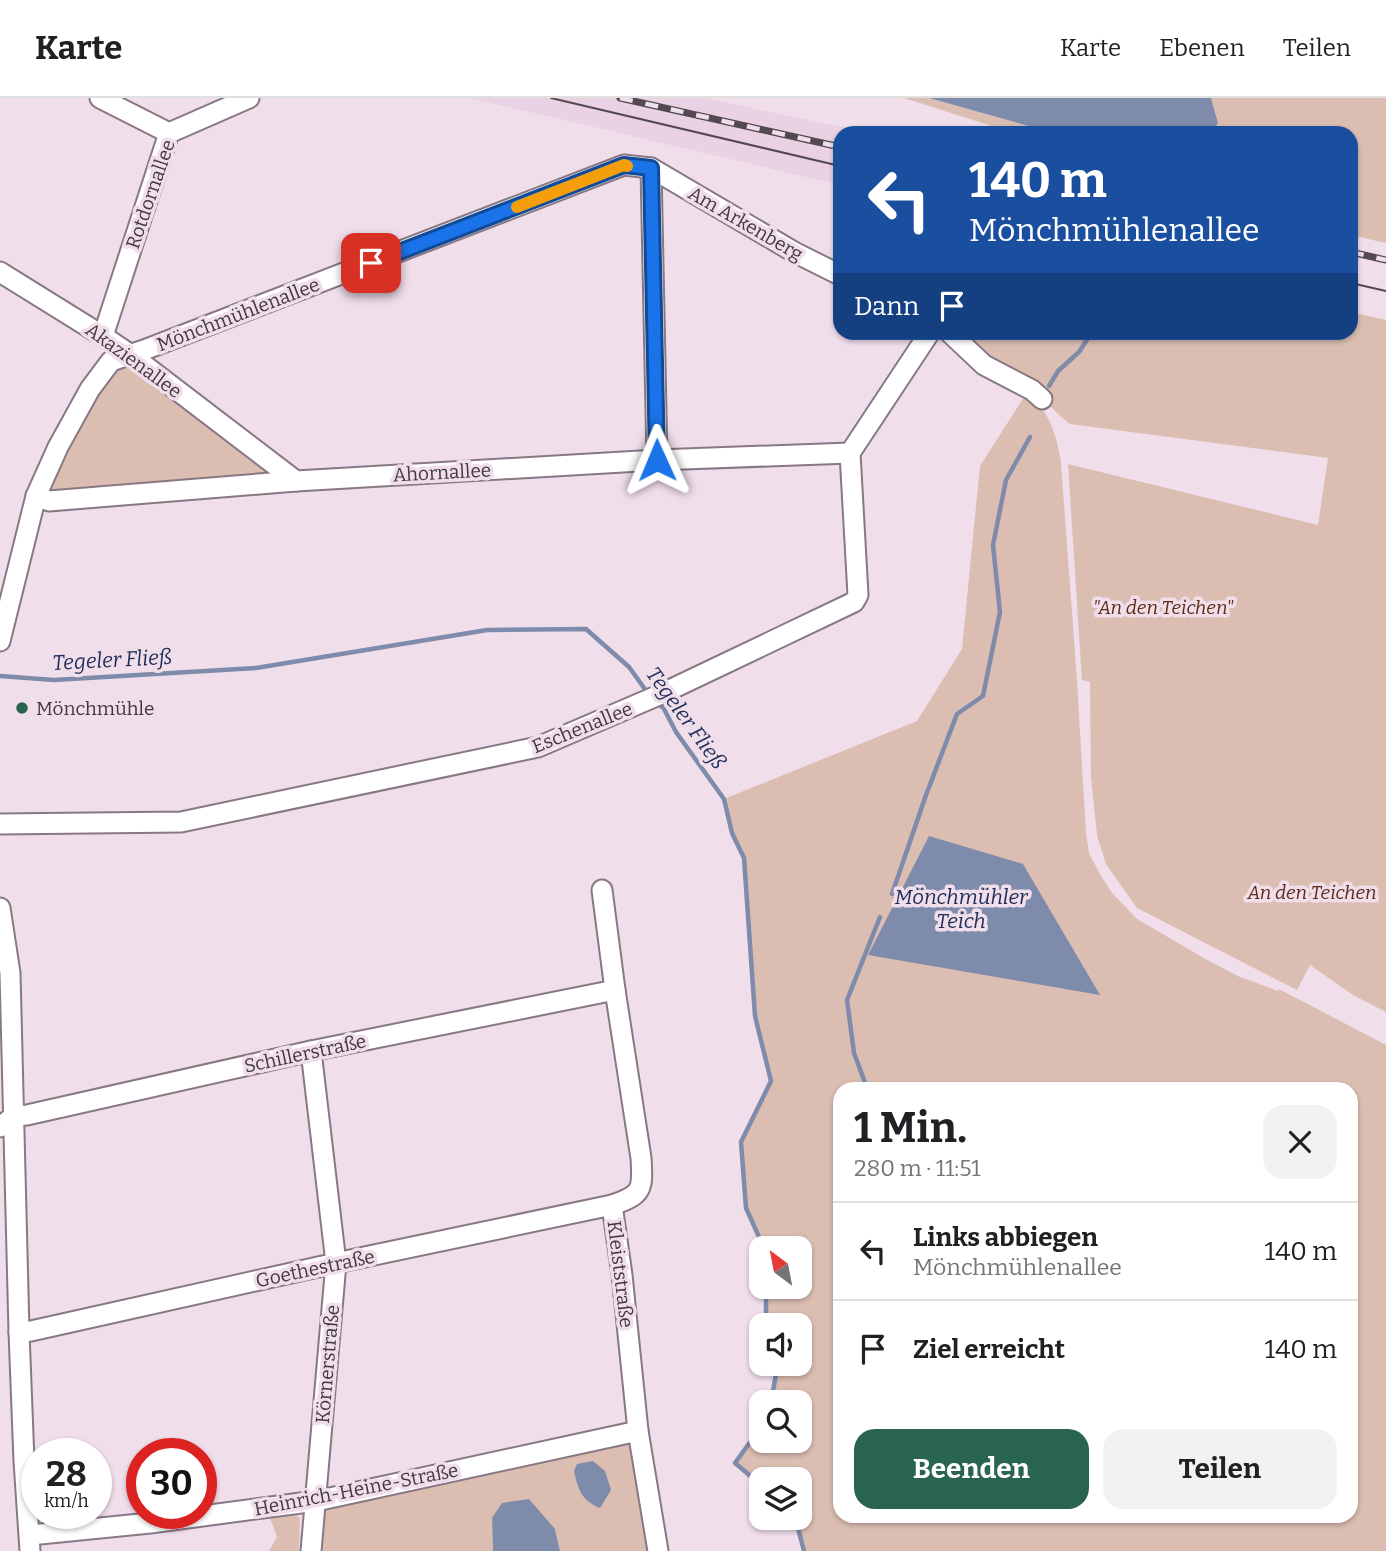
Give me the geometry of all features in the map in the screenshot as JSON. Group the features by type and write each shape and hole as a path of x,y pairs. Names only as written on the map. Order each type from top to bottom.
{"street":[{"path":"100,98 169,133"},
{"name":"Rotdornallee","path":"103,336 169,133 249,98"},
{"name":"Mönchmühlenallee","path":"1,633 36,496 58,447 90,389 111,361 624,165 651,168"},
{"path":"651,168 657,460"},
{"name":"Am Arkenberg","path":"651,168 794,253 833,272"},
{"name":"Akazienallee","path":"0,272 131,355 296,481"},
{"path":"850,453 925,340"},
{"path":"957,340 984,365 1032,390 1042,399"},
{"name":"Ahornallee","path":"36,496 49,501 296,481 657,460 850,453"},
{"name":"Eschenallee","path":"0,824 181,822 538,747 652,698 854,602 858,595 850,453"},
{"name":"Kleiststraße","path":"602,890 641,1158 642,1184 632,1199 612,1205 638,1431 658,1551"},
{"path":"0,908 10,973 7,1122 30,1543"},
{"name":"Schillerstraße","path":"7,1122 27,1115 311,1051 615,990"},
{"name":"Körnerstraße","path":"311,1051 336,1263 312,1551"},
{"name":"Goethestraße","path":"19,1332 612,1205"},
{"name":"Heinrich-Heine-Straße","path":"30,1543 316,1500 638,1431"}],"shaded area":[{"path":"471,98 704,98 837,126 833,126 833,183"}],"green space":[{"path":"904,98 929,98 1028,126 992,126"},
{"path":"1211,98 1386,98 1386,243 1358,237 1358,126 1216,126 1218,123"},
{"path":"1358,314 1386,320 1386,1012 1353,995 1310,965 1297,990 1137,908 1106,864 1097,835 1091,777 1090,682 1082,680 1068,464 1318,525 1328,458 1070,424 1033,389 967,340 1358,340"},
{"path":"131,357 293,481 37,495 91,390"},
{"path":"1026,394 1047,416 1061,463 1086,834 1089,853 1101,876 1113,894 1137,919 1240,977 1278,991 1279,989 1386,1045 1386,1551 804,1551 799,1530 812,1530 812,1467 749,1467 749,1475 735,1463 749,1444 749,1453 812,1453 812,1390 773,1390 776,1376 812,1376 812,1313 766,1313 766,1299 812,1299 812,1236 759,1236 746,1208 741,1142 771,1081 755,1016 744,858 732,833 724,799 917,721 962,649 980,466"},
{"path":"629,1439 652,1551 560,1551 555,1529 492,1518 493,1551 316,1551 320,1504"},
{"path":"288,1510 300,1518 299,1551 269,1551 277,1537 269,1515"}],"water":[{"path":"929,98 1211,98 1218,123 1216,126 1028,126"},
{"name":"Mönchmühler Teich","path":"929,836 1023,864 1100,995 868,955"},
{"path":"593,1461 605,1471 611,1490 600,1508 582,1494 574,1471 577,1464"},
{"path":"529,1499 555,1529 560,1551 493,1551 492,1518 502,1503"}],"waterway":[{"path":"1049,386 1058,371 1079,352 1087,340"},
{"path":"892,894 957,714 983,696 1000,612 993,545 1006,480 1030,437"},
{"name":"Tegeler Fließ","path":"0,676 54,680 256,668 487,630 586,629 629,667 647,692"},
{"name":"Tegeler Fließ","path":"656,701 724,799 732,833 744,858 755,1016 771,1081 741,1142 746,1208 759,1236"},
{"path":"865,1082 854,1053 847,1000 880,917"},
{"name":"Tegeler Fließ","path":"766,1299 766,1313"},
{"name":"Tegeler Fließ","path":"773,1390 776,1376"},
{"name":"Tegeler Fließ","path":"749,1444 735,1463 749,1475"},
{"name":"Tegeler Fließ","path":"799,1530 804,1551"}],"tram line":[{"path":"551,98 833,164"},
{"path":"1358,285 1386,291"}],"railway":[{"path":"620,98 833,145"},
{"path":"1358,254 1386,260"}],"slow traffic":[{"path":"517,207 627,166"}],"place":[{"name":"Mönchmühle","path":"22,708"}],"route":[{"path":"371,263 624,165 651,168 657,460"}],"park label":[{"name":"\"An den Teichen\"","path":"1163,607"},
{"name":"An den Teichen","path":"1312,892"}]}
